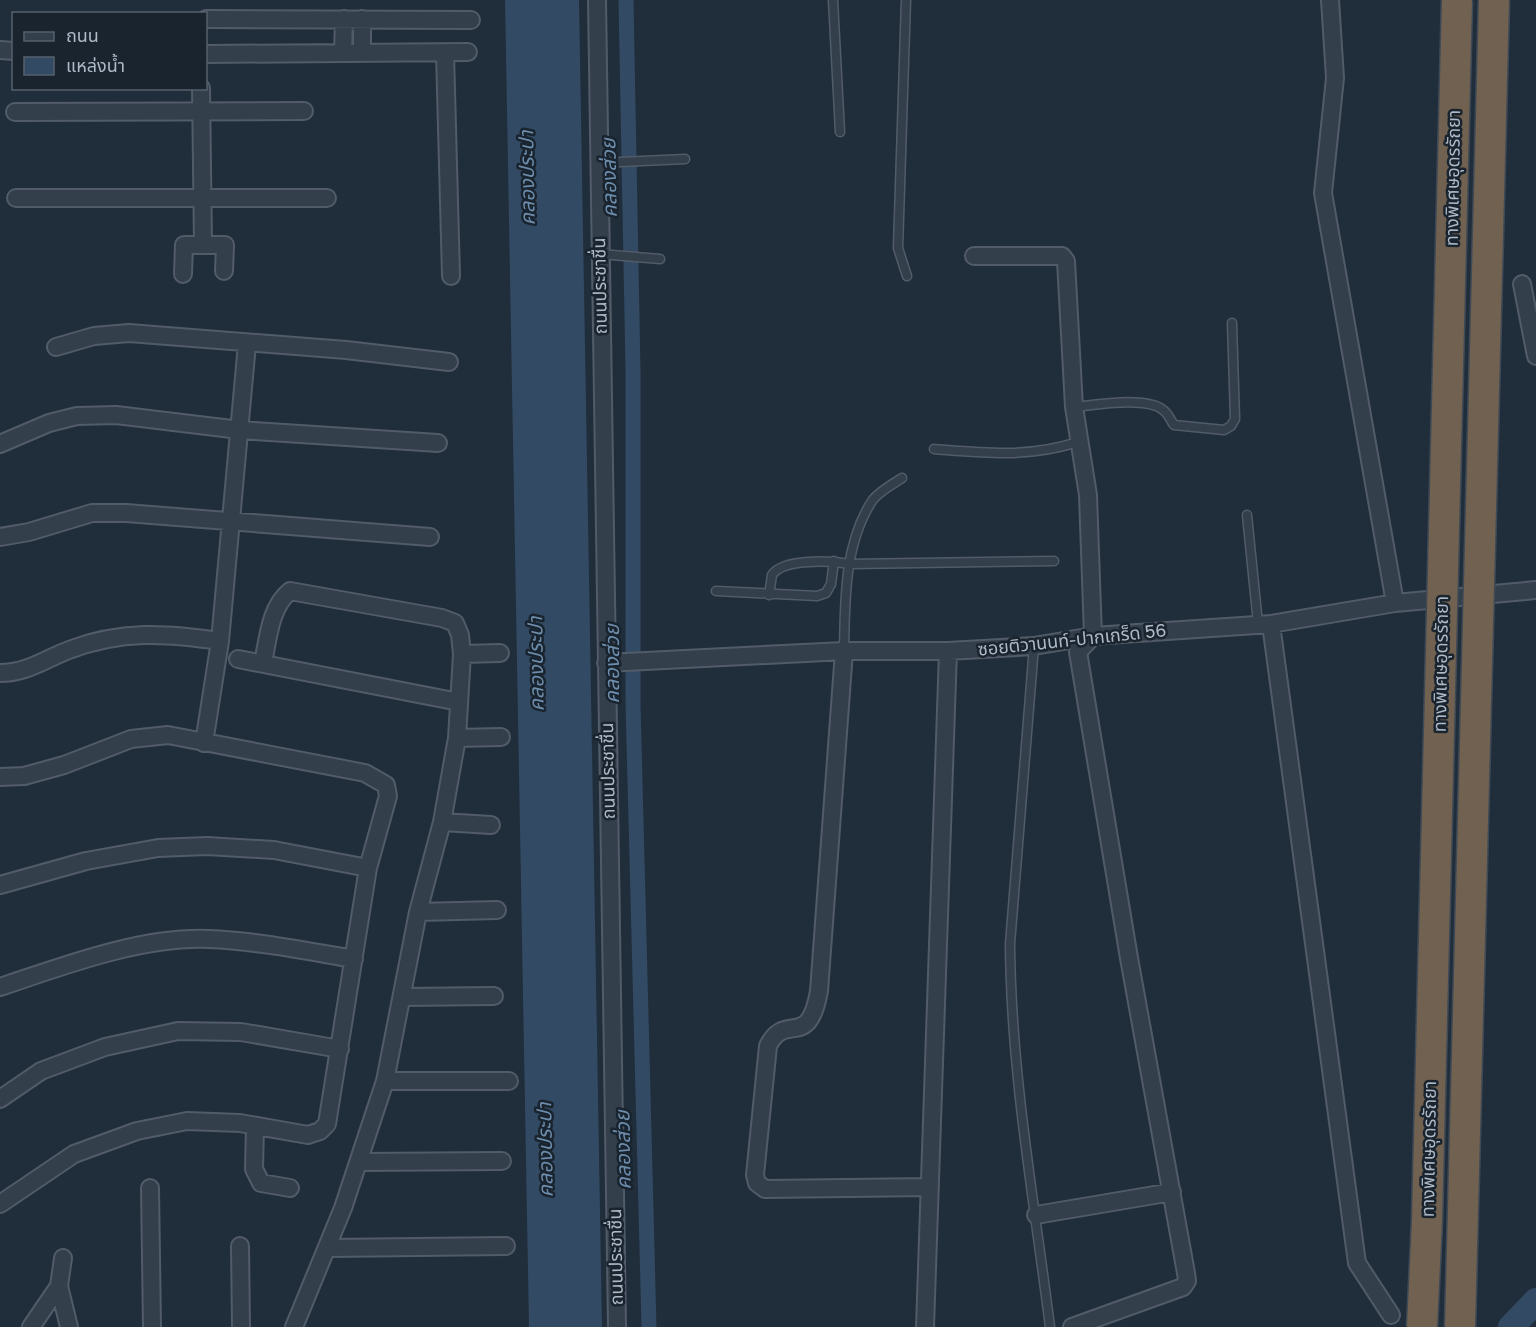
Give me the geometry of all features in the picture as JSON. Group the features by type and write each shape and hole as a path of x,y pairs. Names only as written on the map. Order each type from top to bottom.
{"highway":[{"name":"ทางพิเศษอุดรรัถยา","path":"1422,1327 1427,1221 1457,0"},
{"name":"ทางพิเศษอุดรรัถยา","path":"1460,1327 1494,0"}],"street":[{"name":"ถนนประชาชื่น","path":"597,0 617,1327"},
{"path":"1330,0 1335,78 1323,193 1395,603"},
{"path":"207,19 471,20"},
{"path":"362,19 362,53"},
{"path":"343,53 344,20"},
{"path":"445,52 451,276"},
{"path":"207,54 468,52"},
{"path":"201,90 203,245"},
{"path":"15,112 304,111"},
{"path":"16,198 327,198"},
{"path":"183,274 184,245 225,245 224,271"},
{"path":"974,256 1062,256 1066,261 1074,407 1088,495 1093,636 1078,652 1187,1281 1183,1287 1072,1327"},
{"path":"1522,285 1536,356"},
{"path":"56,347 94,336 129,333 346,350 449,362"},
{"path":"204,743 220,641 229,522 247,344"},
{"path":"0,444 49,423 77,416 116,415 240,430 438,443"},
{"path":"0,537 29,532 92,513 126,513 430,537"},
{"name":"ซอยติวานนท์-ปากเกร็ด 56","path":"606,663 844,651 948,651 1034,646 1093,636 1265,624 1395,603 1536,590"},
{"path":"263,663 273,617 280,598 290,591 442,618 455,623 460,636 462,654 457,738 442,822 418,912 385,1082 328,1248 294,1327"},
{"path":"1265,624 1357,1263 1391,1315"},
{"path":"0,673 16,673 68,650 102,639 146,633 220,641"},
{"path":"844,651 819,991 812,1019 805,1027 780,1031 773,1035 768,1046 755,1176 757,1183 765,1189 930,1187"},
{"path":"925,1327 948,651"},
{"path":"462,654 500,653"},
{"path":"238,659 459,702"},
{"path":"0,777 24,776 64,765 131,739 168,735 365,773 386,785 388,796 368,868 328,1118 320,1131 308,1135 240,1123 187,1121 137,1131 74,1154 2,1199"},
{"path":"457,738 501,737"},
{"path":"442,822 490,825"},
{"path":"0,885 86,861 158,848 197,846 274,850 368,868"},
{"path":"418,912 497,910"},
{"path":"0,987 84,959 160,943 195,940 262,944 354,959"},
{"path":"402,997 494,996"},
{"path":"0,1099 41,1071 105,1047 178,1031 241,1032 340,1049"},
{"path":"385,1082 509,1081"},
{"path":"255,1126 256,1176 261,1183 290,1188"},
{"path":"359,1162 502,1161"},
{"path":"150,1188 152,1327"},
{"path":"1036,1215 1172,1192"},
{"path":"240,1246 241,1327"},
{"path":"328,1248 506,1246"},
{"path":"63,1258 59,1286 69,1327"},
{"path":"31,1327 59,1286"}],"lane":[{"path":"833,0 840,132"},
{"path":"906,0 898,248 907,276"},
{"path":"599,163 685,159"},
{"path":"600,254 660,259"},
{"path":"1074,407 1130,402 1152,405 1163,410 1174,425 1224,430 1231,426 1235,419 1232,323"},
{"path":"934,449 1011,455 1049,450 1078,442"},
{"path":"844,651 844,601 854,542 873,499 902,478"},
{"path":"1247,515 1265,624"},
{"path":"716,591 797,597 826,593 831,584 834,561"},
{"path":"770,595 772,575 783,565 834,561 850,564 1054,561"},
{"path":"1034,646 1010,954 1018,1070 1050,1327"}],"water":[{"name":"คลองประปา","path":"505,0 579,0 602,1327 529,1327"}],"waterway":[{"name":"คลองส่วย","path":"626,0 633,370 633,703 649,1327"},
{"path":"1511,1327 1536,1301"}]}
